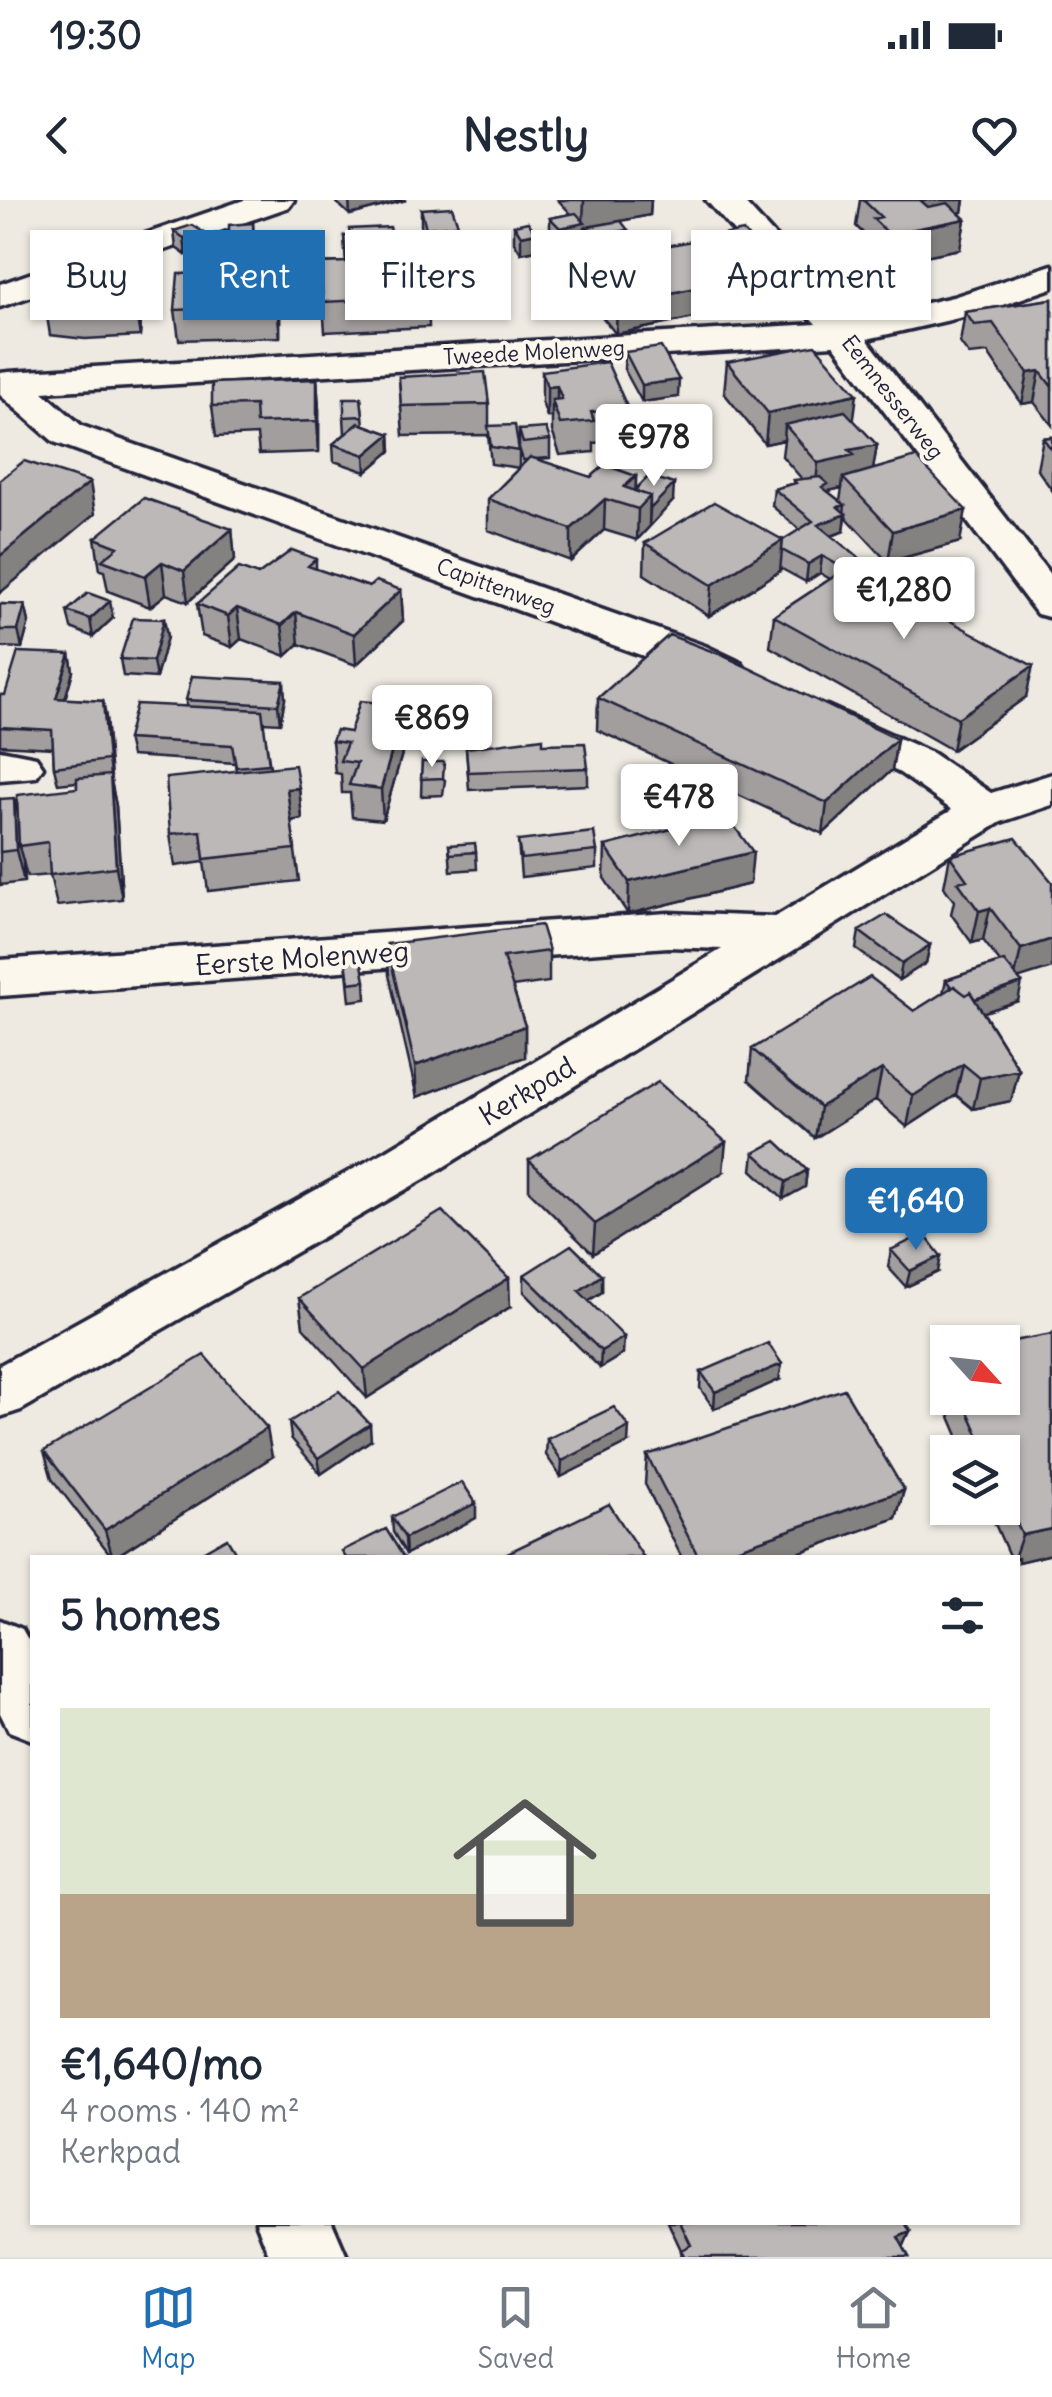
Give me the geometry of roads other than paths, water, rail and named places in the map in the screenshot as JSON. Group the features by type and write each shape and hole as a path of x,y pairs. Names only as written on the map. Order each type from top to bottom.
{"street":[{"path":"0,296 277,200"},
{"name":"Eemnesserweg","path":"723,200 844,334 1052,604"},
{"name":"Tweede Molenweg","path":"4,384 844,334 964,306 1052,276"},
{"name":"Capittenweg","path":"4,384 68,434 690,655 916,763 985,812"},
{"name":"Kerkpad","path":"0,1392 404,1165 985,812 1052,790"},
{"name":"Eerste Molenweg","path":"0,978 668,930 784,934"},
{"path":"0,1648 30,1706"},
{"path":"294,2225 309,2257"}]}
